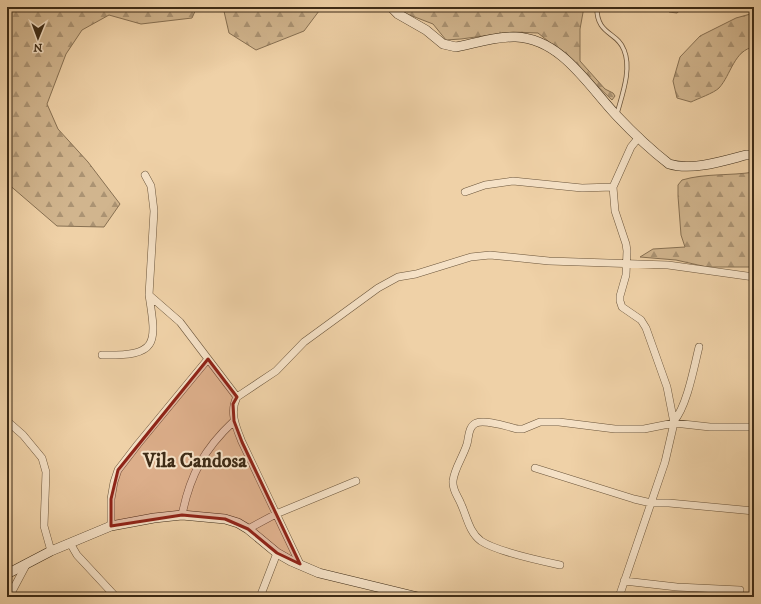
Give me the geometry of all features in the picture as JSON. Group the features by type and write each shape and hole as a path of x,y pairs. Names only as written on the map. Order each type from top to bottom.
{"street":[{"path":"391,7 398,14 426,30 443,44 449,46 456,47 502,37 509,37 528,39 552,49 568,61 617,116 669,164 677,166 695,166 746,155 754,155"},
{"path":"639,137 631,147 614,187 615,211 626,244 626,275 620,301 622,306 642,320 646,328 667,387 674,422"},
{"path":"102,356 142,352 149,347 152,340 154,328 149,295 154,211 151,186 145,175"},
{"path":"465,192 485,185 513,181 569,187 614,187"},
{"path":"300,564 242,442 234,421 233,404 237,397 276,371 304,342 378,288 398,277 416,274 472,257 490,255 548,261 668,265 754,277"},
{"path":"149,295 180,322 237,397"},
{"path":"619,597 664,462 674,422 678,416 686,395 698,346"},
{"path":"111,526 111,499 118,470 208,358"},
{"path":"7,421 23,435 42,458 46,472 44,526 51,551"},
{"path":"182,515 191,480 199,463 234,421"},
{"path":"560,565 501,549 483,542 475,535 469,525 462,504 453,488 452,483 457,466 465,450 471,428 474,424 486,422 518,429 540,422 553,422 615,429 644,429 674,422 710,427 754,427"},
{"path":"535,468 651,503 668,503 754,511"},
{"path":"248,529 276,514 356,481"},
{"path":"7,574 51,551 111,526 154,518 182,515 224,519 238,523 248,529 276,553 319,573 418,597"},
{"path":"70,543 77,555 116,597"},
{"path":"260,597 276,553"},
{"path":"9,597 26,565"},
{"path":"624,581 694,588 740,590"}],"lane":[{"path":"597,7 599,23 607,33 621,44 626,59 627,72 617,116"}],"highlighted area":[{"path":"208,359 237,397 233,404 234,421 242,442 300,564 277,553 248,529 225,519 182,515 111,526 111,499 118,470"}],"green space":[{"path":"7,7 197,7 192,18 141,24 109,15 82,30 66,54 47,104 58,129 88,162 120,204 104,227 57,226 7,183"},
{"path":"223,7 322,7 304,31 256,50 229,33"},
{"path":"397,7 584,7 580,29 580,61 605,89 613,93 615,96 612,100 563,53 538,33 513,32 446,40 433,24 407,14"},
{"path":"669,7 684,7 677,13 669,12"},
{"path":"754,13 754,47 747,49 737,58 719,88 710,94 691,102 677,98 673,81 680,57 700,36 736,18"},
{"path":"754,172 754,267 707,267 676,260 640,257 653,249 685,247 681,235 678,196 678,185 682,180 709,175"}],"district":[{"name":"Vila Candosa","path":"195,461"}]}
